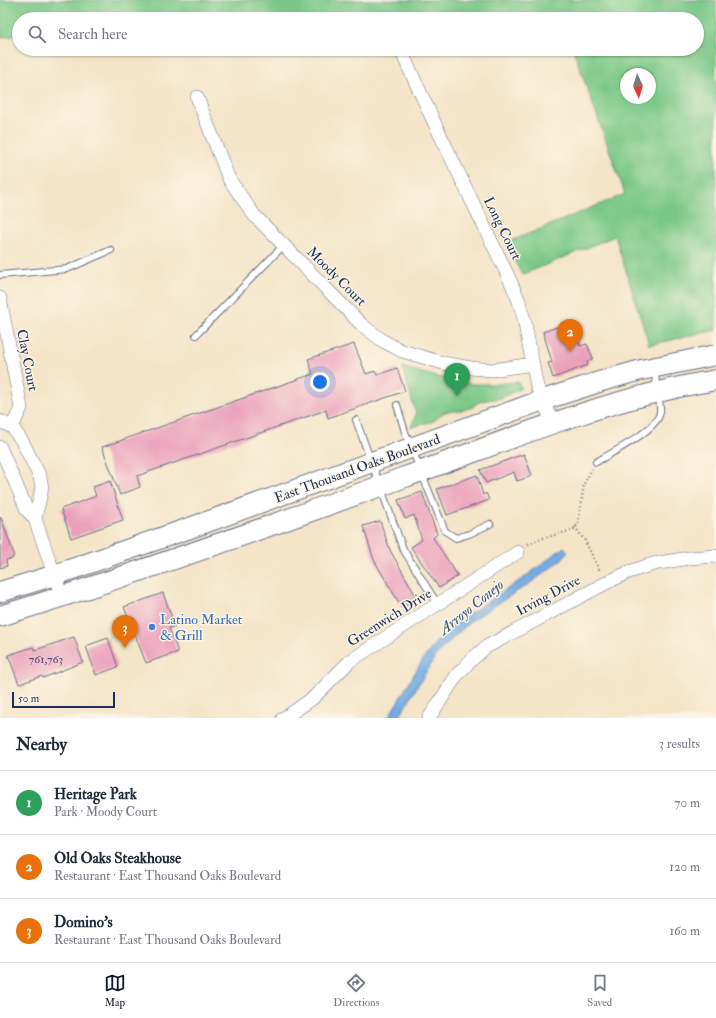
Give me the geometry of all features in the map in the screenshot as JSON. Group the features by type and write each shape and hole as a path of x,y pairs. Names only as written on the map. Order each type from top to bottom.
{"main road":[{"name":"East Thousand Oaks Boulevard","path":"0,592 55,575 372,463 543,400 602,381 653,367 716,355"},
{"name":"East Thousand Oaks Boulevard","path":"0,616 62,597 553,424 658,392 716,380"}],"street":[{"name":"Long Court","path":"403,56 519,301 537,387 553,424"},
{"name":"Moody Court","path":"197,97 229,179 254,215 362,325 383,341 402,351 443,363 492,370 533,364"},
{"name":"Clay Court","path":"0,298 21,408 12,427"},
{"path":"0,421 12,427 22,441 40,477 42,488 35,519"},
{"path":"0,447 27,510 35,519 62,597"},
{"name":"Greenwich Drive","path":"284,718 313,698 350,661 518,552"},
{"name":"Irving Drive","path":"429,718 457,675 486,647 606,583 653,564 689,558 716,556"}],"lane":[{"path":"196,336 284,245"},
{"path":"0,276 67,269 111,250"},
{"path":"596,462 644,434 655,422 660,412 653,367"},
{"path":"397,405 412,448 445,531 456,538 469,534 490,524"},
{"path":"356,420 402,549 438,605"}],"path":[{"path":"518,552 528,544 543,538 573,530 578,524 584,484 596,462"},
{"path":"575,527 585,541 606,583"}],"green space":[{"path":"0,0 716,0 716,330 649,345 615,236 522,275 506,243 625,194 576,56 704,56 704,12 560,12 559,10 556,12 12,12 12,36 0,37"},
{"path":"402,367 433,376 472,384 518,382 521,388 501,398 481,401 473,407 459,411 449,411 443,413 434,421 411,427 416,414"}],"water":[{"path":"564,547 568,552 560,561 532,582 472,620 455,636 437,654 398,718 388,718 422,661 436,642 453,625 525,577"}],"building":[{"path":"571,322 580,346 587,344 593,358 587,362 588,365 553,378 548,363 552,362 543,332"},
{"path":"354,344 366,374 375,371 377,375 397,368 405,391 328,418 326,410 137,476 140,487 120,495 102,447 313,374 308,359"},
{"path":"524,454 532,476 517,481 514,472 486,483 480,470"},
{"path":"477,475 483,495 486,493 489,500 447,515 437,489"},
{"path":"110,481 123,520 71,538 61,509 96,496 93,487"},
{"path":"422,492 437,534 433,538 458,576 439,588 411,547 422,540 414,515 405,519 398,500"},
{"path":"0,517 14,554 12,559 6,560 7,566 0,568"},
{"path":"380,521 390,550 417,598 402,608 374,560 363,526"},
{"name":"Latino Market & Grill","path":"163,593 175,626 169,628 178,652 146,663 124,607"},
{"path":"74,637 83,662 43,678 42,676 19,684 8,655 33,647 35,650"},
{"path":"108,638 118,667 96,675 86,646"}],"place":[{"name":"Old Oaks Steakhouse","path":"570,352"},
{"name":"Heritage Park","path":"457,396"},
{"name":"Latino Market & Grill","path":"152,627"},
{"name":"Domino's","path":"125,648"}],"water label":[{"name":"Arroyo Conejo","path":"471,607"}]}
